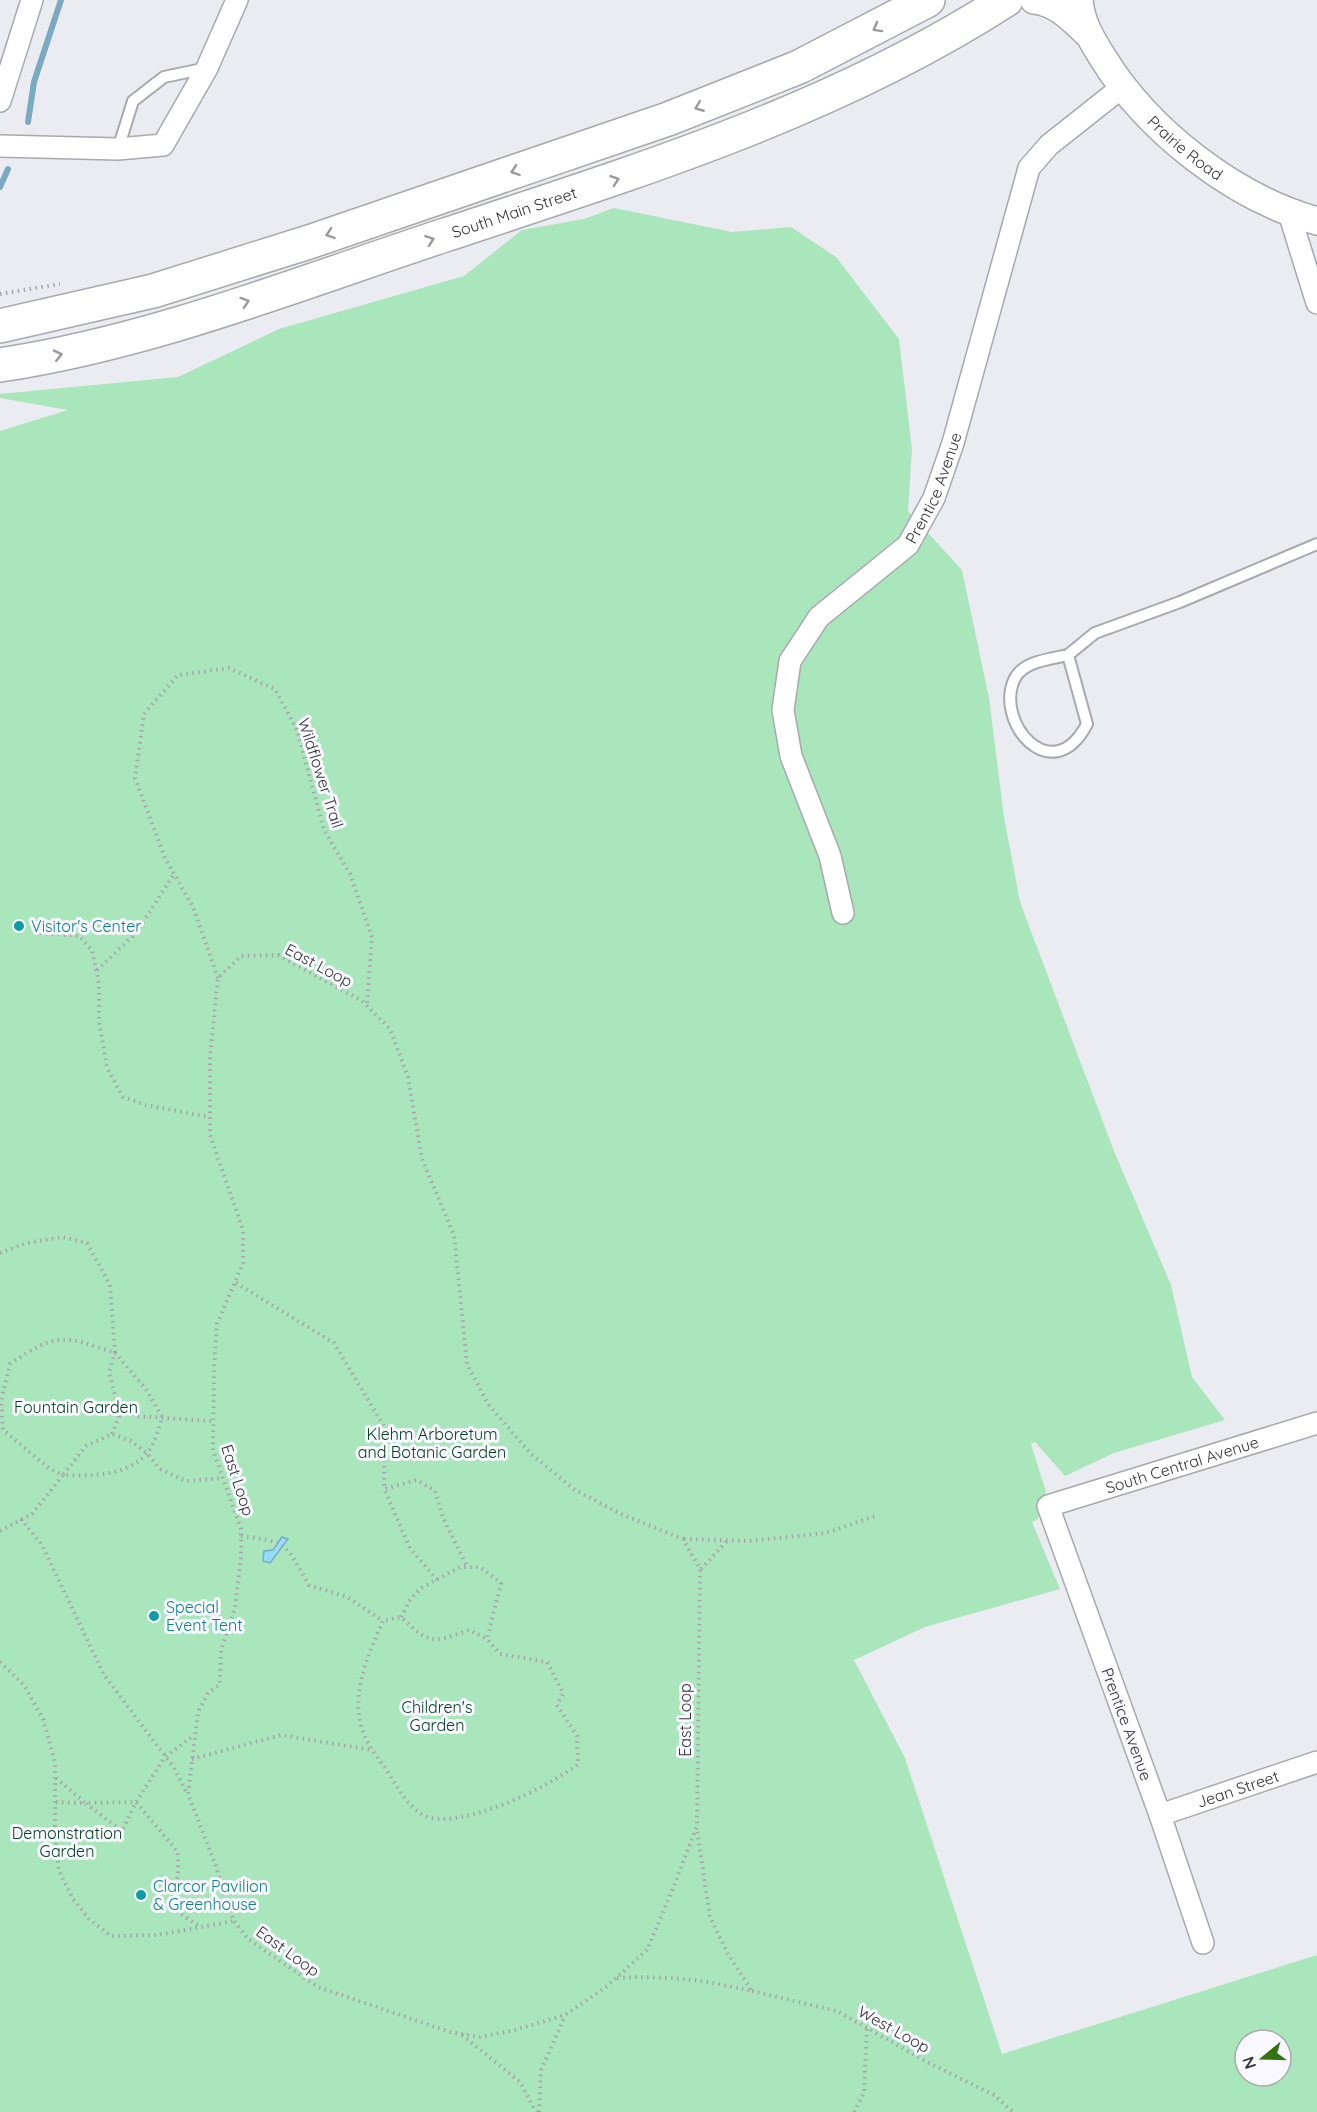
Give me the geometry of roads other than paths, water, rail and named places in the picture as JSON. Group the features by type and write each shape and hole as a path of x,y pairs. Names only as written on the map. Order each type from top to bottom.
{"main road":[{"path":"0,326 153,291 309,242 668,119 799,67 928,0"},
{"name":"South Main Street","path":"0,365 40,359 126,339 218,311 668,162 765,124 895,63 1006,0"},
{"path":"0,310 96,305"}],"street":[{"path":"0,101 32,0"},
{"path":"0,146 118,149 163,145 207,68 237,0"},
{"path":"1006,0 1012,0"},
{"name":"Prairie Road","path":"1034,0 1044,1 1063,11 1087,33 1121,88 1157,127 1237,185 1288,213 1317,221"},
{"name":"Prairie Road","path":"1079,0 1087,33"},
{"name":"Prentice Avenue","path":"843,914 830,856 791,756 783,710 790,661 819,617 908,545 934,498 953,444 1029,168 1049,145 1121,88"},
{"path":"1288,213 1317,303"},
{"name":"South Central Avenue","path":"1048,1506 1317,1423"},
{"name":"Prentice Avenue","path":"1048,1506 1160,1815 1203,1943"},
{"name":"Jean Street","path":"1160,1815 1317,1762"}],"lane":[{"path":"118,149 133,101 164,77 207,68"},
{"path":"1068,655 1087,724 1081,735 1062,748 1047,753 1030,746 1017,724 1010,700 1015,677 1035,662 1068,655 1095,633 1180,602 1317,544"}],"water":[{"path":"282,1537 288,1539 270,1563 263,1561 264,1551 273,1550"}],"waterway":[{"path":"28,122 34,82 61,0"},
{"path":"0,187 8,169"}],"place":[{"name":"Visitor's Center","path":"19,926"},
{"name":"Special Event Tent","path":"154,1616"},
{"name":"Clarcor Pavilion & Greenhouse","path":"141,1895"}],"park label":[{"name":"Fountain Garden","path":"76,1407"},
{"name":"Klehm Arboretum and Botanic Garden","path":"432,1443"},
{"name":"Children's Garden","path":"437,1716"},
{"name":"Demonstration Garden","path":"67,1842"}]}
